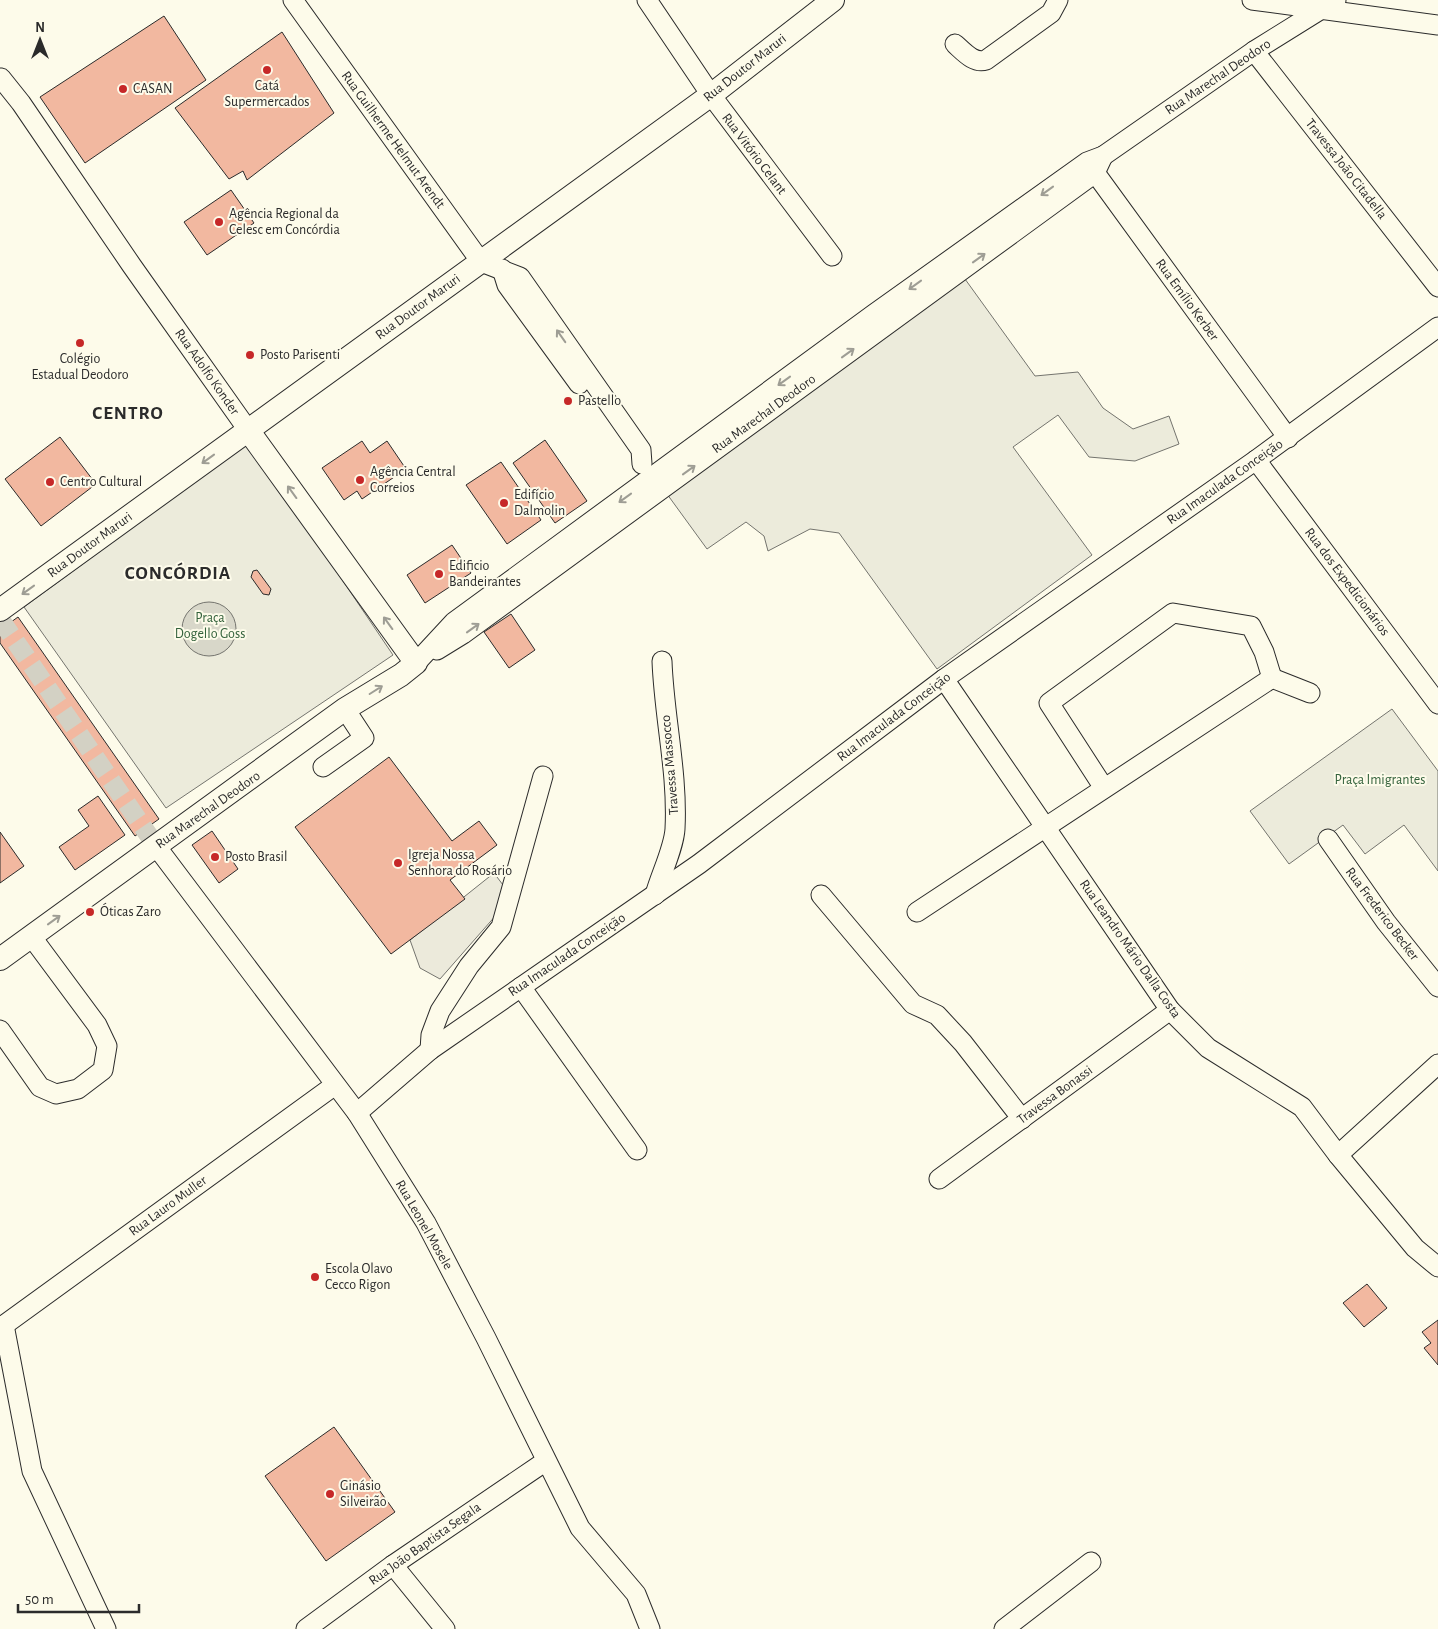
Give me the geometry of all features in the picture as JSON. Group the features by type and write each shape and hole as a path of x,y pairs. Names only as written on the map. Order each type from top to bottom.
{"main road":[{"name":"Rua Doutor Maruri","path":"0,610 248,430 491,266 833,0"},
{"name":"Rua Adolfo Konder","path":"248,430 416,663"},
{"name":"Rua Marechal Deodoro","path":"0,959 346,709 416,663"}],"street":[{"name":"Rua Guilherme Helmut Arendt","path":"293,0 507,285 633,457 652,477"},
{"name":"Rua Vitório Celant","path":"646,0 711,95 832,256"},
{"path":"955,44 975,61 986,60 1051,13 1058,0"},
{"path":"1252,0 1329,5 1438,25"},
{"name":"Rua Marechal Deodoro","path":"416,663 463,634 652,477 1254,51 1329,5"},
{"name":"Travessa João Citadella","path":"1254,51 1438,287"},
{"name":"Rua Adolfo Konder","path":"6,88 248,430"},
{"name":"Rua Emílio Kerber","path":"1095,164 1288,438"},
{"name":"Rua Imaculada Conceição","path":"356,1113 430,1050 654,895 944,679 1288,438 1438,328"},
{"name":"Rua dos Expedicionários","path":"1256,460 1438,704"},
{"path":"1104,788 1049,703 1172,613 1251,626 1264,652 1272,678"},
{"name":"Travessa Massocco","path":"654,895 675,831 673,767 663,692 662,661"},
{"path":"1272,678 1310,693"},
{"path":"917,912 1272,678"},
{"name":"Rua Leandro Mário Dalla Costa","path":"944,679 1170,1010 1208,1048 1302,1107 1338,1155 1415,1248 1438,1267"},
{"path":"323,767 364,738 346,709"},
{"path":"430,1050 431,1035 440,1011 469,966 501,927 543,776"},
{"name":"Rua Frederico Becker","path":"1328,839 1386,922 1438,987"},
{"name":"Rua Leonel Mosele","path":"156,846 356,1113 426,1223 486,1338 580,1528 636,1594 650,1629"},
{"path":"821,895 913,1004 937,1015 963,1043 1022,1119"},
{"path":"0,1030 40,1087 56,1094 78,1089 103,1070 107,1046 97,1024 31,936"},
{"path":"520,987 637,1150"},
{"name":"Travessa Bonassi","path":"940,1179 1170,1010"},
{"path":"1338,1155 1438,1064"},
{"name":"Rua Lauro Muller","path":"2,1326 335,1084"},
{"path":"2,1326 32,1471 106,1629"},
{"name":"Rua João Baptista Segala","path":"306,1629 393,1565 546,1461"},
{"path":"1004,1629 1091,1562"},
{"path":"393,1565 445,1629"}],"green space":[{"path":"965,279 1035,376 1078,372 1103,408 1133,429 1169,416 1179,444 1135,461 1089,457 1058,415 1013,447 1092,555 937,669 839,533 810,529 768,551 764,536 746,522 707,549 667,494"},
{"name":"Praça Dogello Goss","path":"249,442 393,655 166,808 24,607"},
{"name":"Praça Imigrantes","path":"1392,709 1438,771 1438,871 1404,825 1365,854 1343,825 1289,864 1250,811"}],"shaded area":[{"path":"209,602 228,610 236,629 228,648 209,656 190,648 182,629 190,610"},
{"path":"494,873 512,897 440,979 420,968 410,940"}],"building":[{"name":"CASAN","path":"164,16 206,80 85,163 40,97"},
{"name":"Catá Supermercados","path":"282,32 334,113 247,180 243,171 229,179 175,108"},
{"name":"Agência Regional da Celesc em Concórdia","path":"231,190 254,223 207,255 184,222"},
{"name":"Centro Cultural","path":"60,437 96,484 41,526 5,479"},
{"path":"545,440 587,501 555,523 513,463"},
{"name":"Agência Central Correios","path":"362,441 370,453 387,441 406,469 362,499 357,491 344,500 322,468"},
{"name":"Edifício Dalmolin","path":"501,462 541,520 507,544 466,485"},
{"name":"Edificio Bandeirantes","path":"452,545 471,573 425,603 407,575"},
{"path":"257,570 271,589 269,595 263,594 251,577 253,571"},
{"path":"511,614 535,650 509,668 484,632"},
{"path":"18,617 159,819 135,836 0,643 0,630"},
{"name":"Igreja Nossa Senhora do Rosário","path":"389,757 452,841 479,821 497,845 450,880 465,899 391,954 295,827"},
{"path":"98,796 125,835 75,870 59,847 89,826 78,810"},
{"name":"Posto Brasil","path":"212,831 238,869 219,883 192,845"},
{"path":"0,832 24,866 0,883"},
{"path":"1367,1284 1387,1308 1364,1327 1343,1303"},
{"path":"1438,1320 1438,1365 1424,1348 1431,1343 1422,1332"},
{"name":"Ginásio Silveirão","path":"334,1427 395,1512 326,1561 265,1476"}],"tunnel":[{"path":"0,619 156,846"}],"place":[{"name":"Catá Supermercados","path":"267,70"},
{"name":"CASAN","path":"123,89"},
{"name":"Agência Regional da Celesc em Concórdia","path":"219,222"},
{"name":"Colégio Estadual Deodoro","path":"80,343"},
{"name":"Posto Parisenti","path":"250,355"},
{"name":"Pastello","path":"568,401"},
{"name":"Agência Central Correios","path":"360,480"},
{"name":"Centro Cultural","path":"50,482"},
{"name":"Edifício Dalmolin","path":"504,503"},
{"name":"Edificio Bandeirantes","path":"439,574"},
{"name":"Posto Brasil","path":"215,857"},
{"name":"Igreja Nossa Senhora do Rosário","path":"398,863"},
{"name":"Óticas Zaro","path":"90,912"},
{"name":"Escola Olavo Cecco Rigon","path":"315,1277"},
{"name":"Ginásio Silveirão","path":"330,1494"}],"district":[{"name":"CENTRO","path":"128,413"},
{"name":"CONCÓRDIA","path":"178,573"}]}
